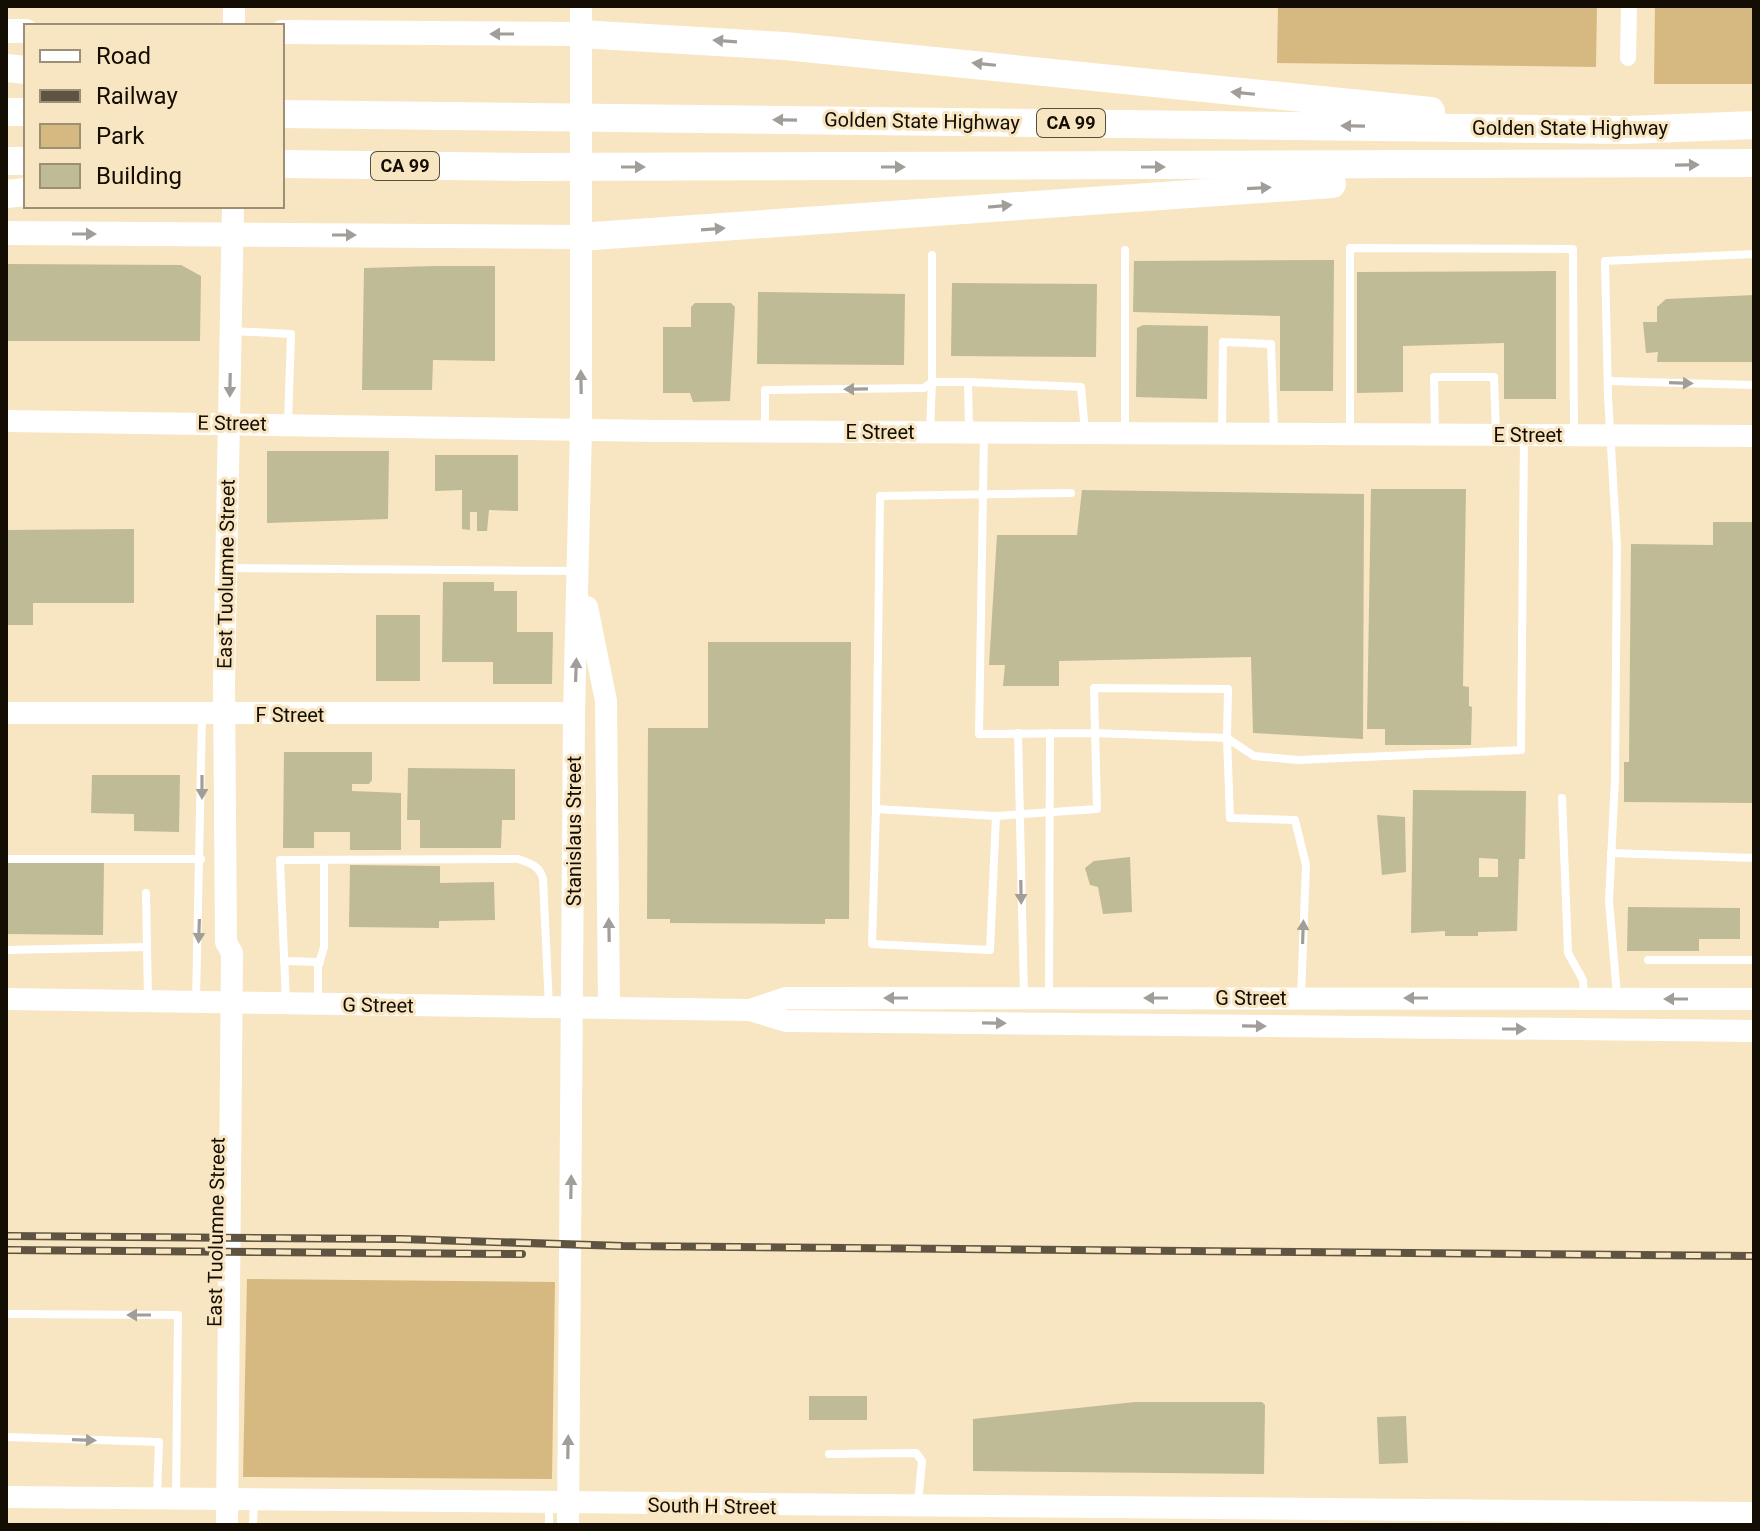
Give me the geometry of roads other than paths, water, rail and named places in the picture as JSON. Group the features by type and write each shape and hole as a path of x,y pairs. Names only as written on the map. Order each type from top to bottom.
{"highway":[{"path":"580,43 785,46 1627,130"},
{"path":"284,95 514,117"},
{"name":"Golden State Highway","path":"284,114 1627,130 1754,125"},
{"name":"Golden State Highway","path":"284,164 527,167 1621,166 1754,163"},
{"path":"579,228 1621,166"},
{"path":"284,179 527,167"}],"main road":[{"path":"284,32 580,43"},
{"path":"6,233 232,221 579,228"}],"street":[{"name":"Stanislaus Street","path":"568,1525 574,713 581,429 581,6"},
{"path":"1628,58 1629,6"},
{"name":"East Tuolumne Street","path":"227,1525 225,966 219,951 226,942 226,568 232,221"},
{"name":"E Street","path":"6,421 765,431 1754,436"},
{"path":"579,571 606,701 609,1008"},
{"name":"F Street","path":"6,713 574,713"},
{"name":"East Tuolumne Street","path":"213,1525 225,966"},
{"name":"G Street","path":"750,1010 786,998 1754,999"},
{"name":"G Street","path":"6,999 750,1010 786,1021 1754,1031"},
{"name":"South H Street","path":"6,1497 254,1500 549,1514 1608,1519 1754,1513"}],"lane":[{"path":"1350,434 1350,248 1430,248 1573,249 1574,435"},
{"path":"1125,250 1125,433"},
{"path":"1617,999 1609,901 1617,546 1605,261 1754,254"},
{"path":"930,432 932,255"},
{"path":"231,331 291,334 288,424"},
{"path":"1222,434 1223,342 1271,344 1274,434"},
{"path":"1435,435 1434,377 1494,377 1496,435"},
{"path":"1608,381 1754,385"},
{"path":"765,431 765,390 924,388 932,382 968,382 1081,387 1085,433"},
{"path":"968,382 983,495 979,734 1094,733 1227,738 1254,756 1298,760 1521,750 1524,435"},
{"path":"996,816 990,950 872,944 880,496 1071,493"},
{"path":"226,568 579,571"},
{"path":"876,809 996,816 1051,815 1097,809 1094,688 1228,689 1230,818 1295,820 1306,865 1301,998"},
{"path":"196,1002 202,715"},
{"path":"1018,733 1024,998"},
{"path":"1049,998 1050,733"},
{"path":"1562,798 1568,953 1583,980 1584,999"},
{"path":"1611,853 1754,858"},
{"path":"6,859 201,859"},
{"path":"286,1004 280,860 518,859 533,864 541,871 543,879 549,1007"},
{"path":"318,1004 320,962 324,947 324,860"},
{"path":"146,893 148,1002"},
{"path":"6,950 147,947"},
{"path":"1648,960 1754,960"},
{"path":"284,961 320,962"},
{"path":"6,1314 178,1315 166,1499"},
{"path":"6,1437 159,1442 166,1499"},
{"path":"829,1454 916,1453 922,1461 917,1516"},
{"path":"253,1525 254,1500"}],"railway":[{"path":"6,1236 401,1239 623,1246 1754,1256"},
{"path":"6,1250 522,1254"}]}
